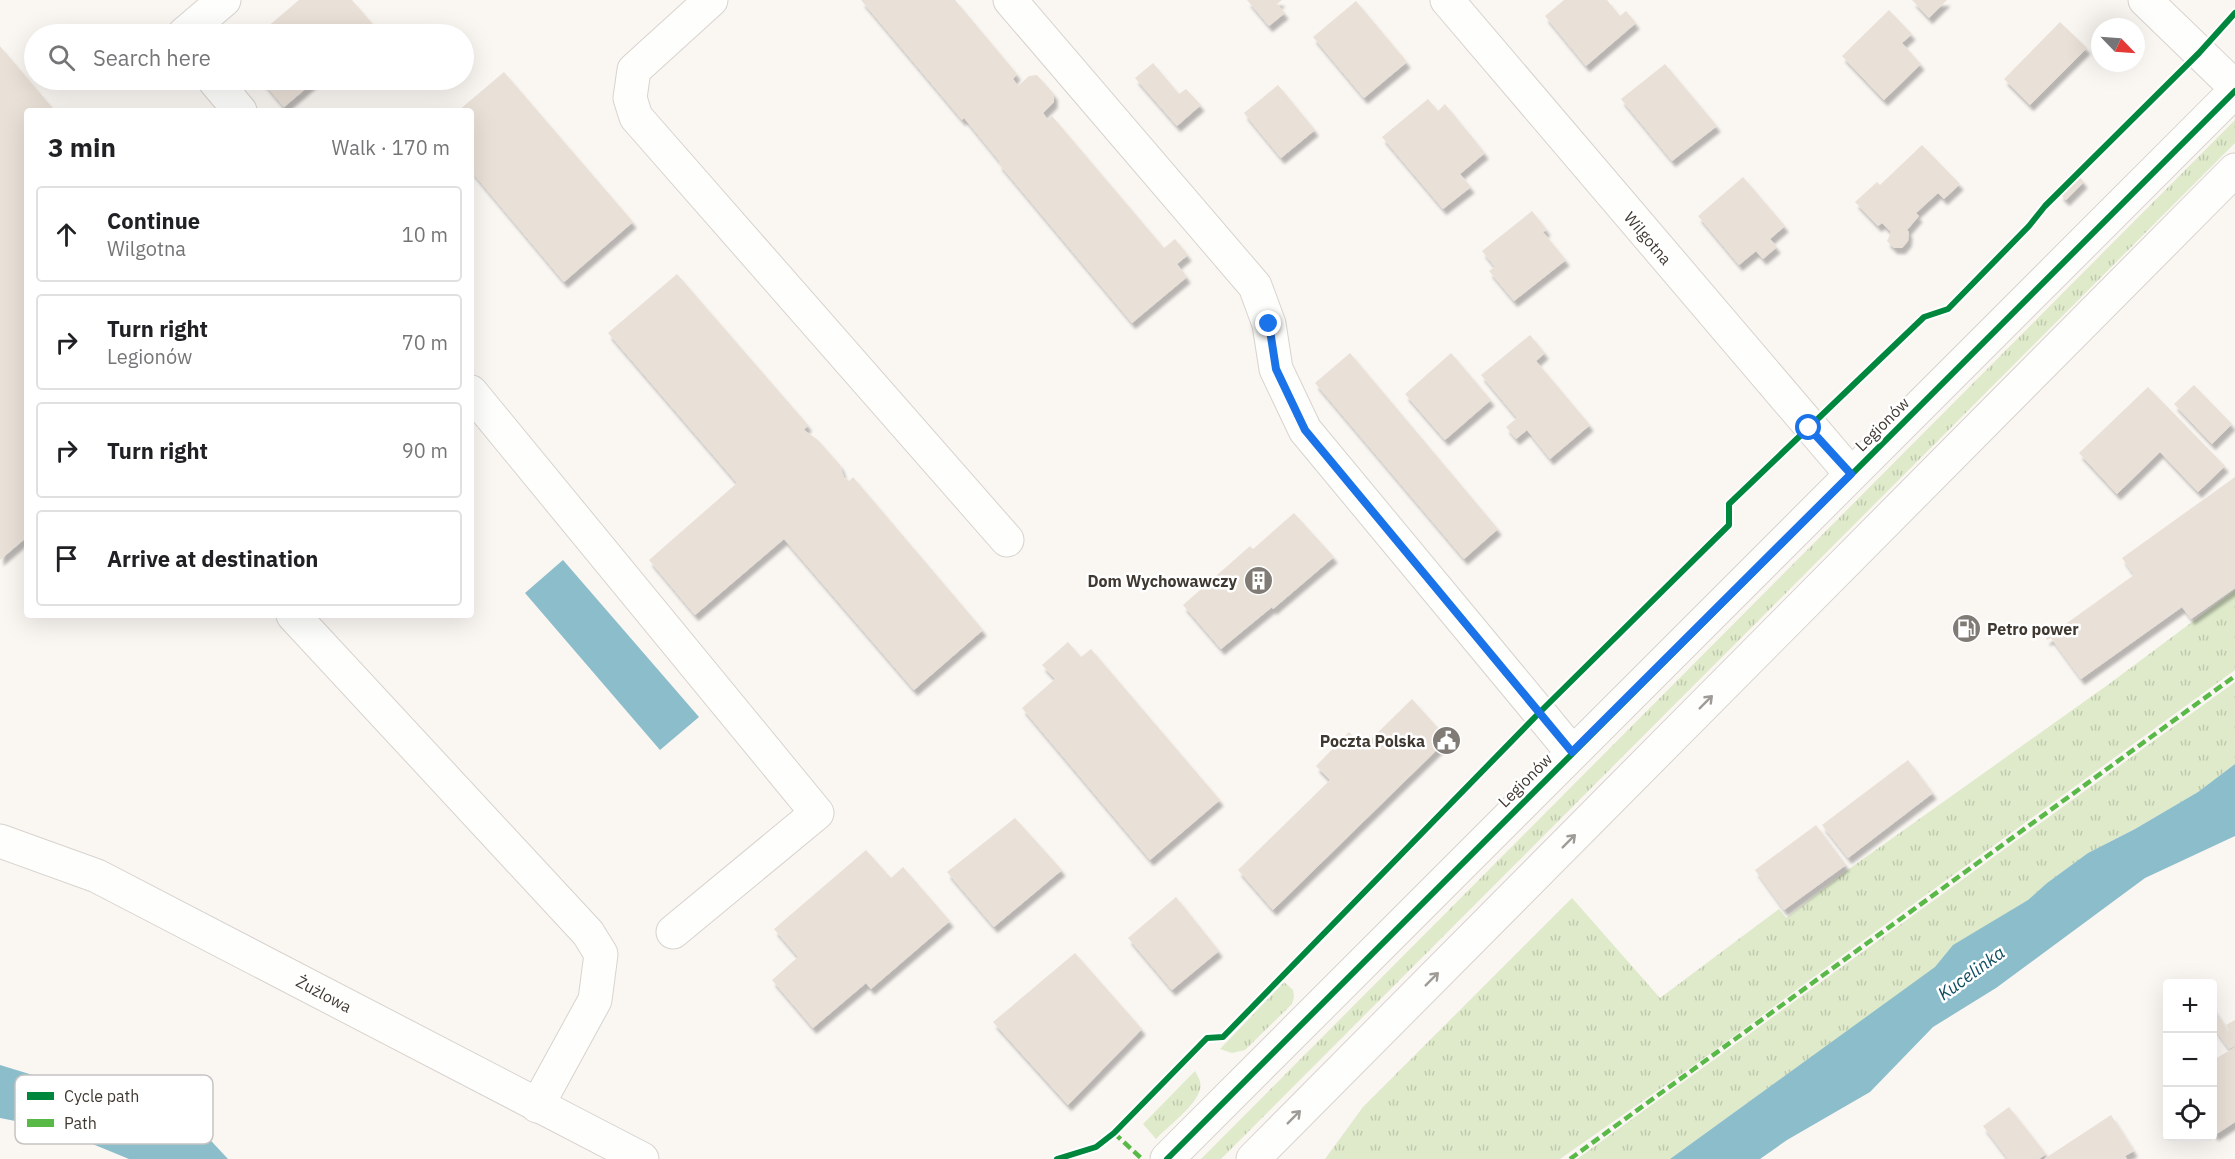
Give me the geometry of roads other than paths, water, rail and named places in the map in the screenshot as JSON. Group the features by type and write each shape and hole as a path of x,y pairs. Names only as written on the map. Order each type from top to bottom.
{"street":[{"path":"196,24 224,0"},
{"path":"711,0 634,70 630,98 636,117 1007,540"},
{"path":"1010,0 1255,286 1269,324 1276,369 1305,430 1572,752"},
{"name":"Wilgotna","path":"1447,0 1851,474"},
{"path":"2145,0 2235,89"},
{"name":"Legionów","path":"1167,1159 2235,89"},
{"path":"222,90 237,108"},
{"path":"1253,1159 2235,170"},
{"path":"474,396 817,813 673,932"},
{"path":"296,618 588,933 601,954 596,1000 537,1106"},
{"name":"Żużlowa","path":"0,841 97,876 642,1159"}],"water":[{"path":"563,560 699,717 660,750 525,593"},
{"name":"Kucelinka","path":"2235,764 2235,836 2145,878 1996,988 1933,1027 1870,1092 1787,1140 1760,1159 1670,1159 1935,967 1953,945 2028,900 2088,853 2135,829 2198,792"},
{"path":"0,1065 33,1075 15,1075 15,1121 0,1118"},
{"path":"213,1143 228,1159 129,1159 92,1144"}],"place":[{"name":"Dom Wychowawczy","path":"1258,581"},
{"name":"Petro power","path":"1966,629"},
{"name":"Poczta Polska","path":"1446,741"}]}
